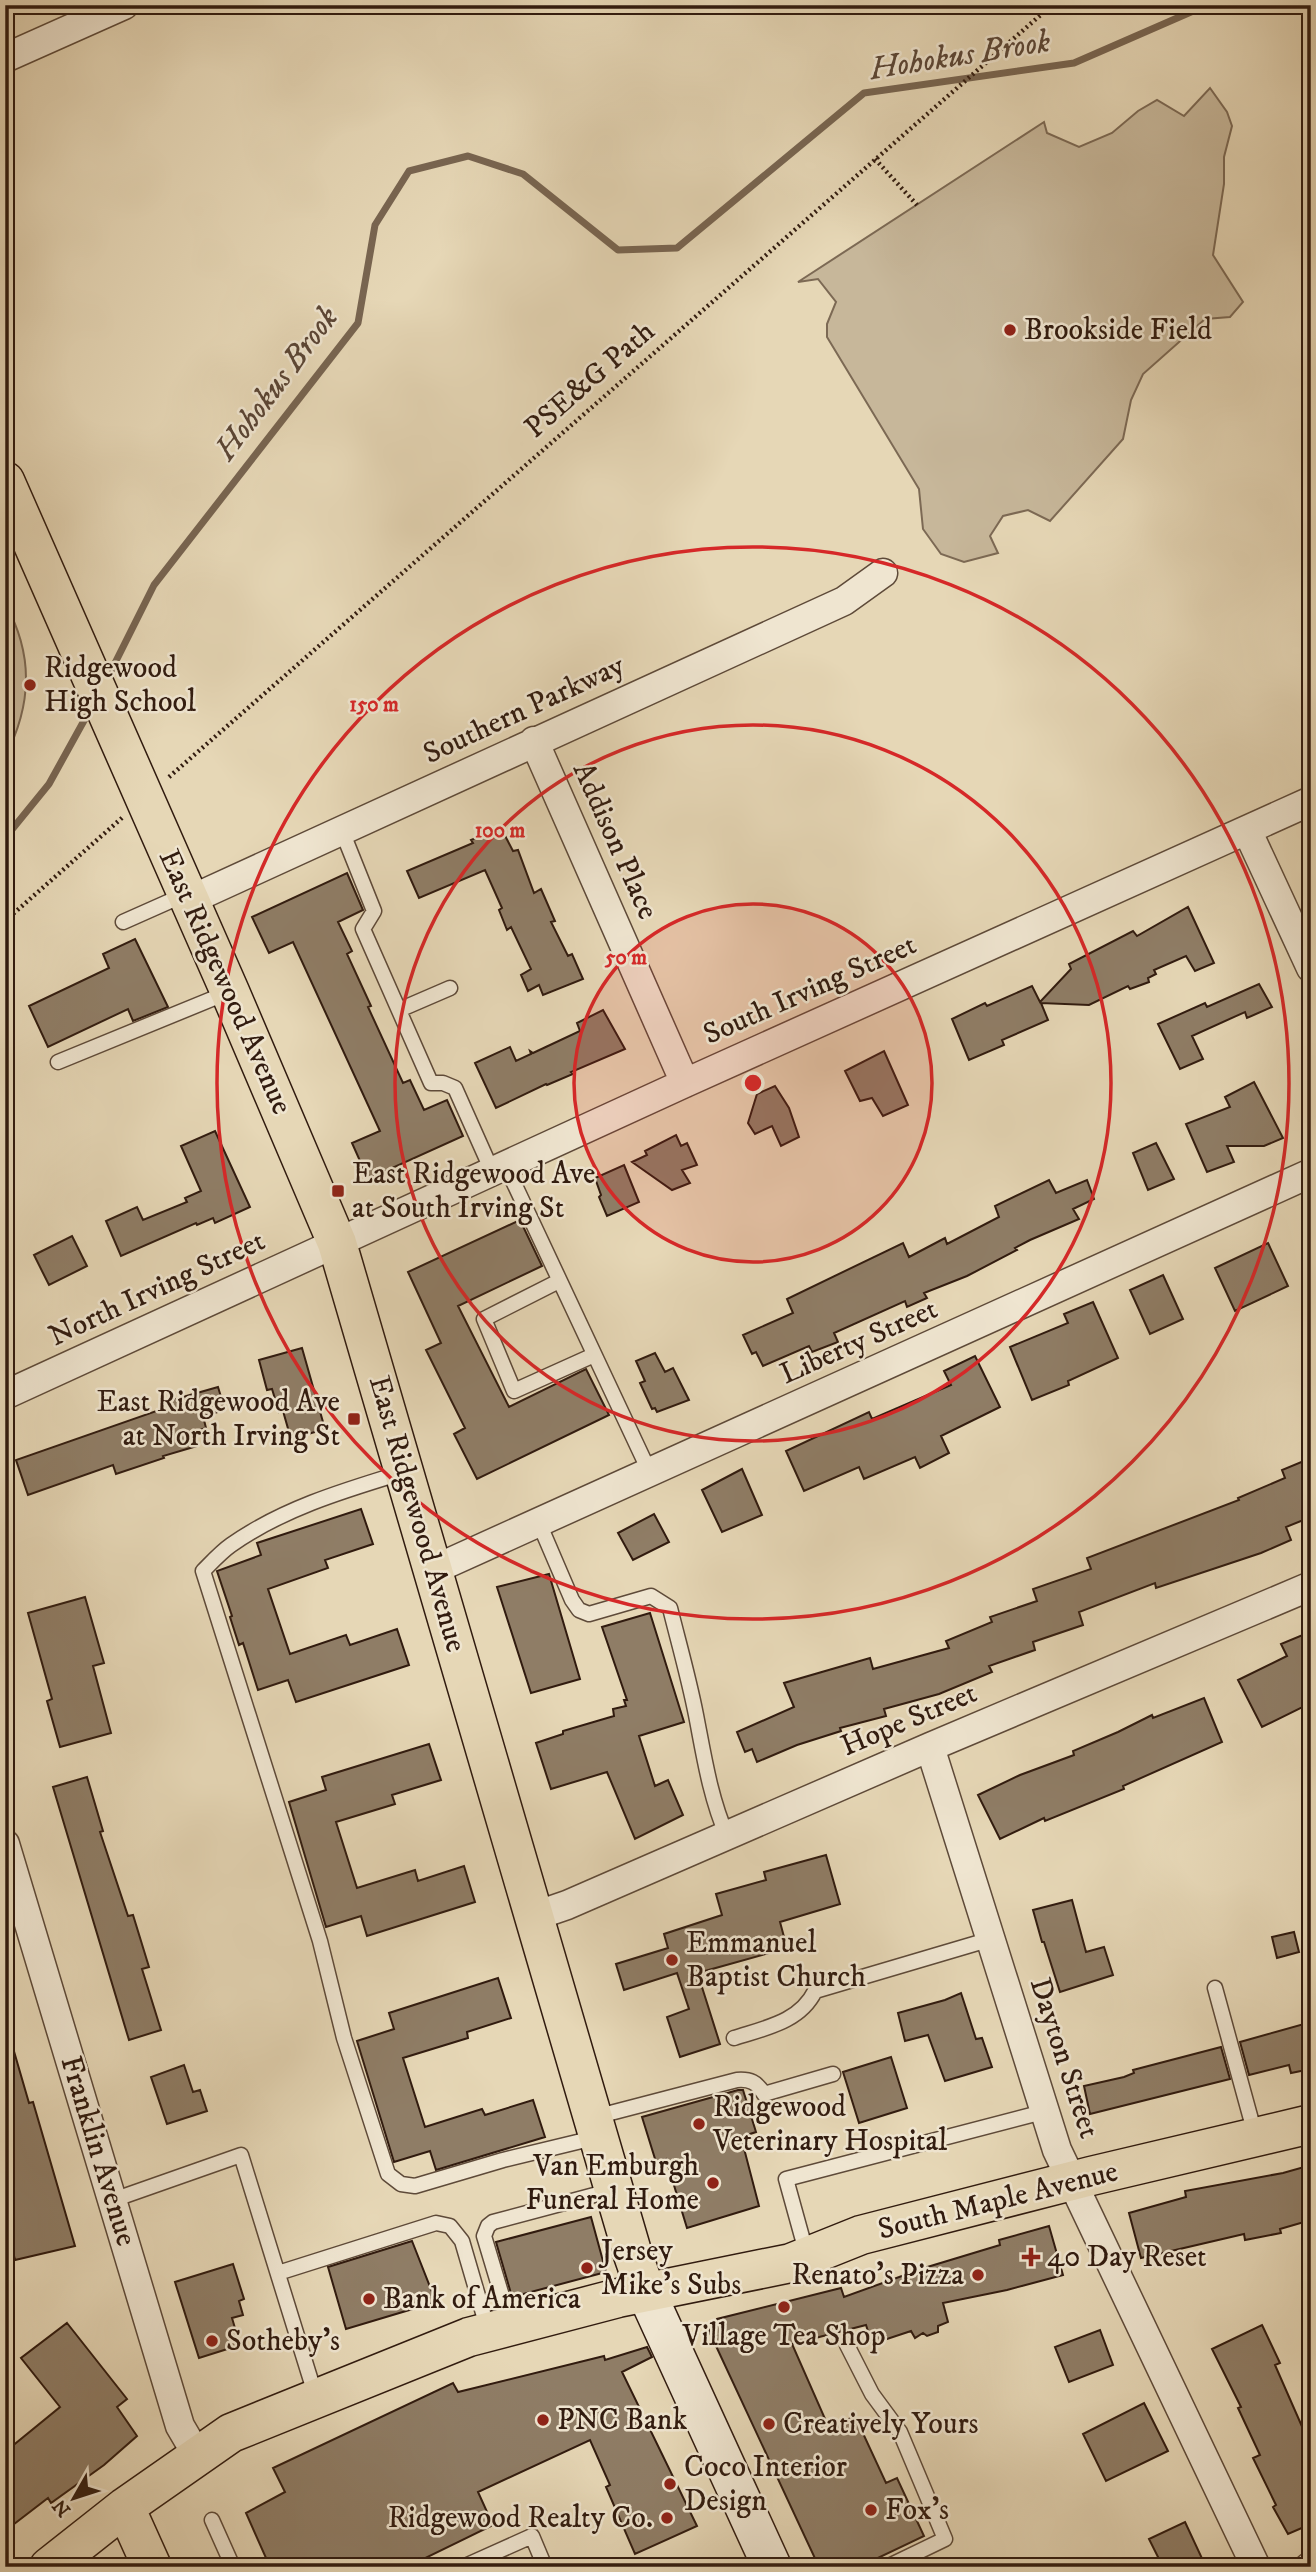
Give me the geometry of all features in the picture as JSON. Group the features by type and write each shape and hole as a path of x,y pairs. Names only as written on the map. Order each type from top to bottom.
{"main road":[{"name":"East Ridgewood Avenue","path":"5,481 230,992 337,1243 646,2292"},
{"name":"South Maple Avenue","path":"49,2567 197,2455 247,2425 427,2353 499,2329 646,2292 769,2267 862,2235 1071,2181 1311,2124"},
{"path":"125,2507 152,2567"}],"street":[{"path":"5,58 124,5"},
{"name":"Southern Parkway","path":"188,896 342,831 844,601 883,573"},
{"name":"Addison Place","path":"534,741 685,1083"},
{"name":"South Irving Street","path":"337,1243 1311,801"},
{"path":"1247,830 1311,968"},
{"name":"Liberty Street","path":"433,1570 1311,1173"},
{"name":"North Irving Street","path":"5,1395 337,1243"},
{"name":"Hope Street","path":"535,1916 567,1905 930,1747 1311,1586"},
{"name":"Dayton Street","path":"930,1747 1057,2150 1256,2567"},
{"name":"Franklin Avenue","path":"5,1844 180,2426 197,2455"},
{"name":"East Ridgewood Avenue","path":"646,2292 772,2567"}],"lane":[{"path":"342,831 374,911 363,929 431,1083 443,1083 455,1088 559,1282 650,1473"},
{"path":"123,922 188,896"},
{"path":"399,1010 450,988"},
{"path":"58,1062 230,992"},
{"path":"559,1282 484,1319 514,1391 594,1356"},
{"path":"404,1473 322,1498 274,1519 229,1546 203,1571 320,1941 344,2038 388,2174 401,2184 415,2186 503,2160 737,2080 747,2079 755,2083 764,2094 833,2074"},
{"path":"540,1523 572,1600 579,1610 589,1614 651,1596 670,1608 696,1715 702,1755 726,1836"},
{"path":"734,2038 783,2023 810,2002 815,1991 991,1939"},
{"path":"1215,1988 1256,2139"},
{"path":"807,2256 786,2179 1044,2112"},
{"path":"113,2200 241,2154 316,2398"},
{"path":"499,2329 484,2236 488,2226 493,2222 565,2201 615,2190"},
{"path":"278,2273 436,2223 450,2226 462,2241 499,2329"},
{"path":"847,2345 873,2394 900,2432 945,2539 887,2567"},
{"path":"212,2520 233,2567"},
{"path":"471,2565 532,2536 545,2567"}],"path":[{"name":"PSE&G Path","path":"167,778 1052,5"},
{"path":"875,159 917,205"},
{"path":"5,921 122,817"}],"shaded area":[{"name":"Brookside Field","path":"1210,88 1227,112 1232,126 1224,157 1224,184 1213,255 1243,302 1230,317 1205,319 1143,374 1131,400 1123,439 1050,521 1028,510 1003,516 990,536 998,553 964,562 941,554 923,529 919,489 827,337 827,324 836,302 818,279 798,282 1044,122 1047,133 1079,147 1112,133 1138,111 1157,100 1184,116"},
{"path":"5,603 21,642 26,680 20,718 5,757"}],"building":[{"path":"501,828 513,851 518,850 534,893 541,889 555,921 551,922 568,956 572,954 583,979 543,995 539,985 528,991 521,975 531,969 511,927 507,930 499,910 502,908 485,870 419,898 407,871"},
{"path":"347,873 363,910 338,922 352,951 347,954 371,1006 368,1007 403,1083 410,1080 424,1110 447,1100 463,1136 368,1179 352,1143 380,1131 293,942 269,953 252,917"},
{"path":"1188,907 1214,963 1195,971 1186,956 1154,970 1156,974 1148,978 1149,982 1130,989 1128,986 1089,1005 1041,1003 1048,1020 1002,1040 1004,1045 969,1060 952,1019 985,1003 987,1006 1032,986 1040,1002 1071,969 1069,964 1133,931 1137,936"},
{"path":"135,939 168,1007 133,1021 128,1009 48,1047 29,1006 109,968 103,954"},
{"path":"1259,984 1272,1007 1247,1018 1245,1012 1192,1036 1203,1059 1180,1069 1158,1024 1205,1003 1207,1007"},
{"path":"603,1010 625,1049 496,1108 475,1063 510,1047 516,1061 531,1054 530,1051 533,1053 580,1031 577,1023"},
{"path":"884,1051 908,1105 883,1116 872,1098 860,1101 845,1071"},
{"path":"1254,1082 1283,1138 1264,1146 1227,1146 1234,1162 1207,1172 1186,1124 1230,1107 1225,1097"},
{"path":"775,1086 789,1108 799,1137 781,1146 772,1126 755,1134 748,1123 757,1094"},
{"path":"215,1131 250,1207 215,1223 213,1218 197,1225 196,1223 121,1256 106,1221 137,1207 143,1220 187,1202 185,1198 201,1191 181,1146"},
{"path":"676,1135 681,1146 687,1143 697,1165 682,1170 690,1183 672,1190 632,1162 647,1155 645,1151"},
{"path":"1156,1143 1174,1179 1148,1190 1133,1153"},
{"path":"624,1165 639,1202 607,1216 595,1178"},
{"path":"1049,1180 1056,1193 1087,1180 1094,1199 1073,1209 1079,1219 1030,1240 1015,1248 1017,1250 967,1276 924,1293 927,1298 907,1307 905,1301 834,1333 838,1342 812,1352 809,1346 763,1366 756,1352 752,1354 743,1335 793,1313 787,1299 903,1243 909,1257 945,1238 947,1244 999,1217 995,1206"},
{"path":"520,1220 542,1266 458,1306 509,1407 586,1369 609,1415 477,1479 454,1434 465,1428 426,1350 441,1343 408,1272"},
{"path":"72,1236 87,1266 49,1285 34,1255"},
{"path":"1268,1243 1288,1286 1235,1311 1215,1268"},
{"path":"1163,1275 1183,1319 1150,1334 1130,1290"},
{"path":"1093,1302 1118,1358 1068,1381 1069,1385 1032,1400 1010,1347 1068,1323 1064,1314"},
{"path":"302,1348 325,1429 291,1439 283,1411 279,1412 272,1389 267,1390 259,1360"},
{"path":"655,1353 665,1372 673,1368 689,1400 657,1412 655,1408 652,1409 640,1383 645,1381 636,1361"},
{"path":"975,1356 1000,1407 941,1436 949,1453 920,1468 915,1457 864,1479 859,1467 804,1491 786,1451 869,1412 872,1419 951,1385 944,1371"},
{"path":"218,1387 225,1410 203,1416 206,1428 193,1432 197,1446 116,1474 113,1465 28,1495 16,1460 171,1406 169,1401"},
{"path":"1311,1458 1311,1517 1286,1527 1291,1540 1261,1553 1156,1588 1155,1583 1079,1612 1083,1625 1033,1642 1035,1650 989,1666 992,1672 939,1694 884,1709 886,1716 840,1728 841,1731 757,1762 752,1749 745,1752 737,1732 794,1707 784,1683 870,1658 873,1669 949,1648 946,1641 992,1622 990,1617 1037,1601 1033,1589 1091,1569 1087,1558 1239,1500 1238,1498 1285,1478 1282,1470"},
{"path":"742,1469 762,1515 722,1532 702,1490"},
{"path":"361,1509 373,1544 325,1560 328,1568 268,1589 290,1654 346,1635 350,1645 397,1629 409,1665 296,1702 288,1680 258,1690 243,1643 239,1645 217,1571 261,1555 257,1543"},
{"path":"654,1514 669,1542 633,1560 618,1533"},
{"path":"549,1574 580,1679 531,1693 497,1587"},
{"path":"85,1597 104,1663 93,1666 111,1733 60,1747 47,1701 52,1699 28,1613"},
{"path":"650,1613 684,1722 639,1736 655,1786 668,1780 683,1815 635,1839 607,1772 551,1789 536,1743 563,1734 563,1731 614,1716 613,1709 626,1706 624,1700 627,1700 602,1627"},
{"path":"1305,1634 1311,1646 1311,1703 1262,1727 1238,1680 1287,1656 1281,1644"},
{"path":"1204,1698 1222,1742 1123,1786 1124,1789 1045,1821 1044,1818 1000,1839 978,1795 1020,1775 1074,1755 1073,1751 1152,1715 1153,1718"},
{"path":"429,1744 441,1780 392,1795 395,1804 336,1822 357,1888 415,1870 418,1881 464,1866 475,1902 367,1936 361,1916 326,1927 289,1802 326,1790 322,1777"},
{"path":"87,1777 103,1831 100,1832 128,1916 133,1915 149,1967 142,1969 161,2030 129,2040 53,1787"},
{"path":"826,1855 840,1904 780,1922 787,1948 705,1971 709,1982 701,1984 720,2044 680,2057 667,2017 689,2009 677,1973 624,1990 616,1964 668,1948 664,1934 722,1915 716,1894 766,1880 764,1872"},
{"path":"1072,1900 1086,1952 1104,1947 1113,1975 1060,1992 1033,1910"},
{"path":"1294,1932 1299,1952 1277,1958 1272,1937"},
{"path":"498,1978 511,2018 467,2032 468,2038 403,2058 425,2127 482,2109 485,2115 533,2100 545,2137 436,2170 430,2151 394,2162 357,2041 394,2029 389,2013"},
{"path":"961,1993 976,2039 982,2038 992,2067 945,2081 928,2035 905,2041 898,2013"},
{"path":"1311,2022 1311,2069 1291,2073 1289,2065 1249,2075 1240,2042"},
{"path":"11,2041 29,2103 33,2102 75,2246 15,2260 5,2220 5,2042"},
{"path":"1221,2047 1230,2079 1090,2114 1084,2086 1124,2077 1134,2073 1133,2070"},
{"path":"891,2057 907,2108 859,2123 843,2072"},
{"path":"184,2065 193,2092 200,2090 207,2111 167,2124 151,2077"},
{"path":"743,2090 756,2132 741,2137 759,2206 687,2228 666,2159 656,2162 642,2117"},
{"path":"1311,2165 1311,2220 1280,2229 1281,2233 1245,2240 1244,2234 1141,2258 1129,2213 1186,2197 1185,2191 1283,2173"},
{"path":"591,2217 606,2272 512,2297 496,2242"},
{"path":"1049,2226 1063,2275 943,2303 948,2322 938,2326 938,2332 927,2336 923,2333 915,2338 911,2331 872,2344 866,2325 792,2344 829,2428 855,2416 886,2483 897,2478 924,2536 859,2567 819,2567 709,2331 717,2319 841,2288 844,2297 924,2268 1000,2245 999,2240"},
{"path":"412,2241 436,2302 346,2329 328,2267"},
{"path":"233,2264 244,2299 239,2301 243,2315 232,2318 240,2345 199,2358 175,2282"},
{"path":"67,2323 127,2399 117,2407 137,2436 104,2465 51,2503 48,2498 5,2531 5,2452 60,2407 21,2358"},
{"path":"1262,2325 1280,2363 1275,2365 1311,2447 1311,2524 1288,2534 1273,2507 1276,2505 1253,2458 1260,2455 1238,2408 1241,2407 1212,2349"},
{"path":"1100,2330 1113,2365 1069,2382 1055,2347"},
{"path":"647,2347 652,2357 622,2372 697,2526 635,2554 606,2487 610,2485 590,2440 478,2492 493,2525 407,2567 270,2567 246,2513 285,2492 273,2468 453,2383 458,2392 604,2356 605,2360"},
{"path":"1144,2403 1168,2451 1106,2481 1083,2434"},
{"path":"1185,2522 1206,2567 1163,2567 1149,2539"}],"waterway":[{"name":"Hohokus Brook","path":"107,679 154,585 358,323 375,225 409,171 468,156 523,174 618,250 677,248 864,93 1074,63 1207,5"},
{"name":"Hohokus Brook","path":"5,838 49,784 91,708"}],"place":[{"name":"Brookside Field","path":"1010,330"},
{"name":"Ridgewood High School","path":"30,685"},
{"name":"East Ridgewood Ave at South Irving St","path":"338,1191"},
{"name":"East Ridgewood Ave at North Irving St","path":"354,1419"},
{"name":"Emmanuel Baptist Church","path":"672,1960"},
{"name":"Ridgewood Veterinary Hospital","path":"699,2124"},
{"name":"Van Emburgh Funeral Home","path":"713,2183"},
{"name":"40 Day Reset","path":"1031,2257"},
{"name":"Jersey Mike's Subs","path":"587,2268"},
{"name":"Renato's Pizza","path":"978,2275"},
{"name":"Bank of America","path":"369,2299"},
{"name":"Village Tea Shop","path":"784,2307"},
{"name":"Sotheby’s","path":"212,2341"},
{"name":"PNC Bank","path":"543,2420"},
{"name":"Creatively Yours","path":"769,2424"},
{"name":"Coco Interior Design","path":"670,2484"},
{"name":"Fox's","path":"871,2510"},
{"name":"Ridgewood Realty Co.","path":"667,2518"}]}
